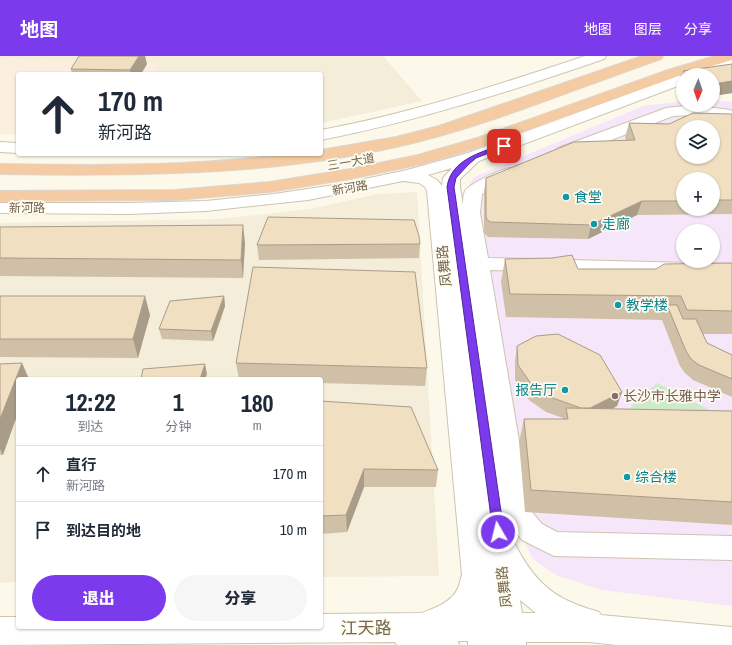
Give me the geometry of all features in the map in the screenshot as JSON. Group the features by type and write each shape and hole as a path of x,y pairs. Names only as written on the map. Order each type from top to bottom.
{"highway":[{"path":"323,156 376,135 484,105 625,56"},
{"name":"三一大道","path":"0,183 171,183 240,172 323,156 437,131 656,56"},
{"name":"三一大道","path":"323,156 370,159 466,134 686,56"},
{"path":"0,196 170,196 270,187 350,174 399,171 422,159 483,141 673,73 730,56"},
{"path":"0,157 168,160 234,156"},
{"path":"323,156 399,171"},
{"path":"168,160 240,172"},
{"name":"三一大道","path":"0,169 240,172"},
{"path":"170,196 240,172"}],"street":[{"path":"323,135 395,121 446,107 599,56"},
{"path":"717,68 732,63"},
{"name":"新河路","path":"0,208 150,208 207,206 319,193 399,171 474,157 676,82"},
{"path":"553,157 671,112 692,110 725,113 732,118"},
{"path":"0,147 16,148"},
{"name":"凤舞路","path":"474,157 452,178 451,187 498,532 496,636"},
{"path":"523,168 494,180 473,192 470,213 518,515 532,532 554,544 732,548"},
{"name":"凤舞路","path":"399,171 425,179 434,184 436,191 476,572 496,636"},
{"path":"479,264 732,270"},
{"path":"498,532 511,567 523,585 539,600 558,612 581,620 629,631"},
{"path":"421,627 441,621 467,601 472,589 476,572"},
{"name":"江天路","path":"323,628 421,627 496,636 589,628 732,642"},
{"name":"江天路","path":"0,631 210,629"},
{"name":"江天路","path":"0,643 421,639 444,645"}],"shaded area":[{"path":"0,56 383,56 422,101 323,123 323,72 155,72 160,63 0,58"},
{"path":"0,58 160,63 155,72 16,72 16,135 0,134"},
{"name":"长沙市长雅中学","path":"720,101 732,102 732,606 601,590 556,575 533,559 519,532 464,193 474,177 643,106 676,102 676,112 720,112"},
{"path":"417,192 439,576 323,577 323,377 16,377 16,582 0,583 0,223 219,219 310,209 377,194"}],"green space":[{"path":"657,383 708,409 717,435 628,412 638,397 645,394"}],"building":[{"path":"79,56 139,56 130,70 71,69"},
{"path":"732,64 732,81 720,83 720,68 704,68"},
{"path":"693,113 732,114 732,200 720,200 720,172 676,172 676,201 642,201 591,225 490,222 486,218 486,178 574,142 635,140 629,123 669,124 676,121 676,164 720,164 720,120 678,120"},
{"path":"268,217 414,220 420,244 257,245"},
{"path":"243,225 241,260 0,258 0,227"},
{"path":"572,255 578,269 656,269 664,264 676,264 676,268 720,268 720,263 732,263 732,311 687,310 681,296 510,294 505,259 552,258"},
{"path":"253,267 415,272 427,368 236,363"},
{"path":"0,296 145,296 133,339 0,339"},
{"path":"224,296 211,331 159,329 170,301"},
{"path":"667,305 677,305 683,319 696,319 707,343 732,355 732,379 699,365 691,359 686,351"},
{"name":"报告厅","path":"558,334 600,355 622,392 590,408 581,408 550,397 532,385 518,365 517,346 536,336"},
{"path":"22,363 0,419 0,364"},
{"path":"205,364 201,377 141,377 143,369"},
{"path":"323,401 411,407 438,470 364,469 346,515 323,516"},
{"name":"综合楼","path":"566,408 732,411 732,502 531,490 524,419 568,419"}],"place":[{"name":"食堂","path":"566,197"},
{"name":"走廊","path":"594,224"},
{"name":"教学楼","path":"618,305"},
{"name":"报告厅","path":"565,390"},
{"name":"长沙市长雅中学","path":"615,396"},
{"name":"综合楼","path":"627,477"}],"route":[{"path":"498,532 451,187 452,178 466,163 474,157 504,146"}]}
